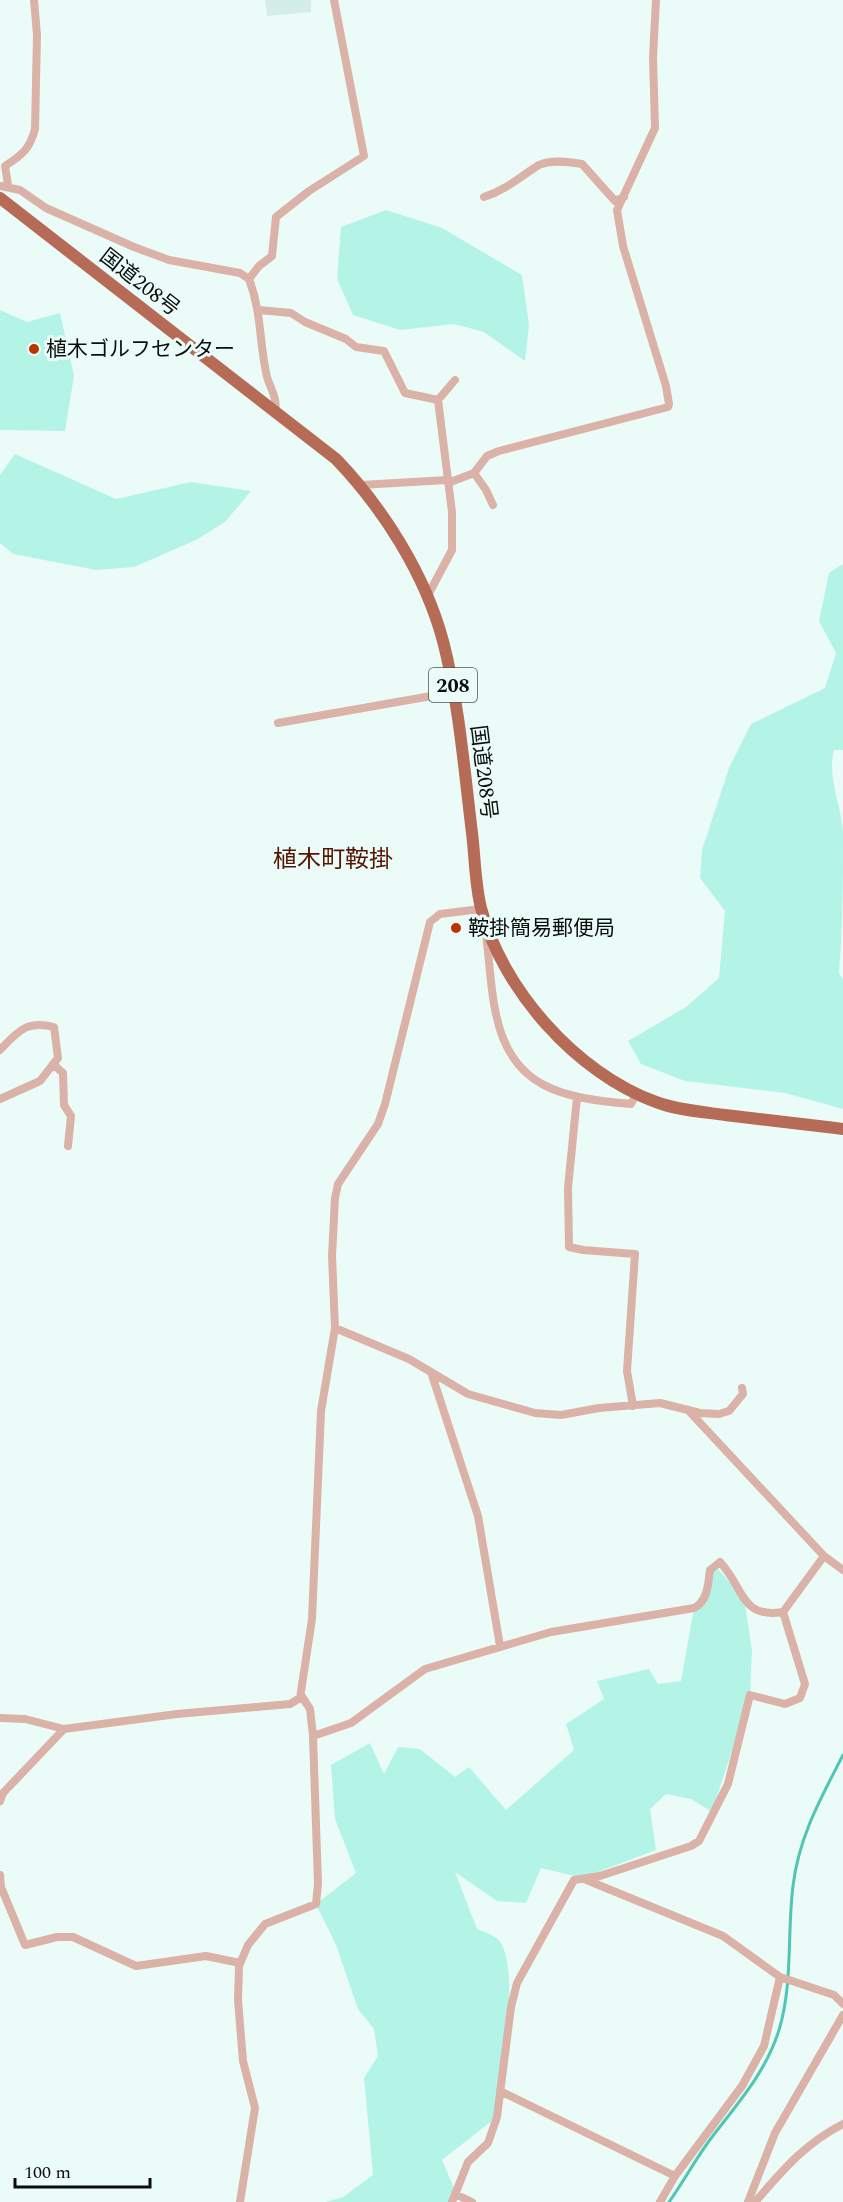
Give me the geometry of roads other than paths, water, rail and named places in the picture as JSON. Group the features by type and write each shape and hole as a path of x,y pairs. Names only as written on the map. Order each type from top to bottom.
{"highway":[{"name":"国道208号","path":"0,198 336,459 361,485 428,597 442,639 454,692 481,907 495,947 514,982 538,1015 562,1041 636,1094 658,1103 698,1111 843,1129"}],"street":[{"path":"34,0 37,34 35,129 32,142 22,156 5,166 4,186 20,190 46,208 134,248 169,260 240,273 249,279 260,310 262,354 278,404 275,413"},
{"path":"249,279 259,266 272,256 276,217 309,191 364,156 334,0"},
{"path":"361,485 448,481 474,473 487,456 499,451 668,407 618,227 617,210 655,128 653,57 656,0"},
{"path":"484,197 512,184 539,165 551,162 582,164 615,201 625,196"},
{"path":"260,310 291,313 305,322 346,339 356,347 384,351 405,393 432,396 438,400"},
{"path":"428,597 452,550 448,481 438,400 455,380"},
{"path":"474,473 493,505"},
{"path":"278,723 454,692"},
{"path":"240,2202 255,2108 243,2061 238,2000 240,1963 248,1945 265,1924 316,1904 318,1883 313,1736 310,1709 301,1695 312,1619 321,1411 336,1328 332,1256 338,1184 378,1124 430,922 440,914 481,907 496,1014 503,1041 514,1064 544,1085 577,1097 631,1104 636,1094"},
{"path":"0,1050 18,1031 38,1023 54,1028 58,1058 40,1081 0,1099"},
{"path":"53,1064 63,1073 64,1105 71,1116 68,1146"},
{"path":"577,1097 568,1188 569,1246 583,1250 635,1254 627,1371 633,1406"},
{"path":"336,1328 430,1372 443,1382 468,1394 535,1413 561,1415 599,1408 660,1403 719,1414 729,1411 743,1394 742,1388"},
{"path":"430,1372 478,1516 500,1646"},
{"path":"688,1409 824,1556 843,1570"},
{"path":"313,1736 351,1723 425,1669 551,1632 694,1608 700,1605 707,1591 710,1570 720,1562 751,1609 767,1615 783,1612 824,1556"},
{"path":"472,2202 454,2198 468,2162 488,2143 497,2117 511,2007 517,1983 574,1881 600,1876 699,1841 728,1784 750,1695 785,1704 800,1698 804,1691 805,1684 783,1612"},
{"path":"0,1718 25,1719 64,1729 177,1714 290,1704 301,1695"},
{"path":"0,1801 3,1793 64,1729"},
{"path":"0,1875 1,1887 24,1945 57,1937 73,1937 136,1965 206,1956 240,1963"},
{"path":"582,1878 723,1936 780,1977 834,1995 843,2004"},
{"path":"660,2202 675,2176 742,2086 764,2046 780,1977"},
{"path":"748,2202 775,2133 843,2015"},
{"path":"500,2091 675,2176"},
{"path":"755,2202 791,2160 821,2136 843,2124"}],"waterway":[{"path":"669,2202 706,2145 759,2073 779,2030 786,1995 791,1904 800,1850 812,1818 843,1755"}],"place":[{"name":"植木ゴルフセンター","path":"34,349"},
{"name":"鞍掛簡易郵便局","path":"456,928"}],"district":[{"name":"植木町鞍掛","path":"333,859"}]}
